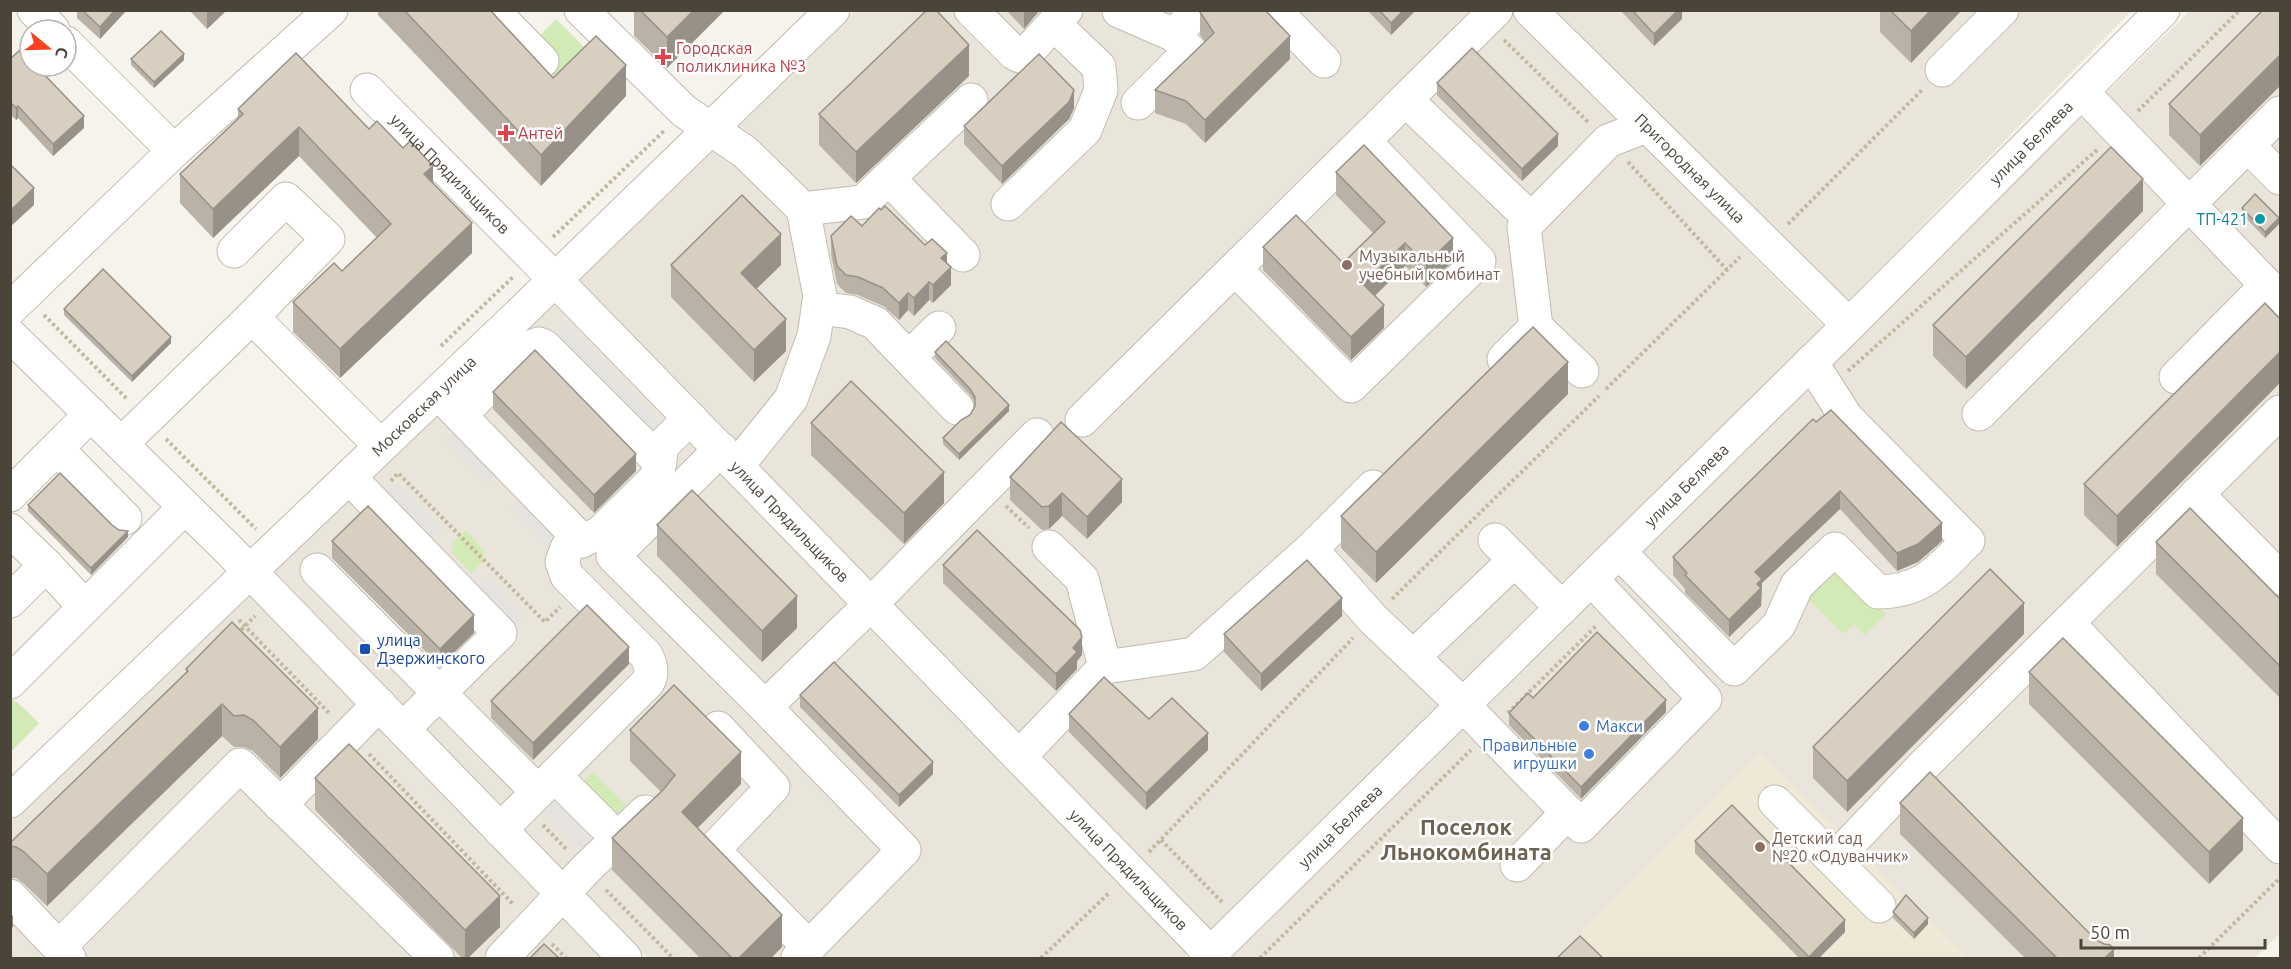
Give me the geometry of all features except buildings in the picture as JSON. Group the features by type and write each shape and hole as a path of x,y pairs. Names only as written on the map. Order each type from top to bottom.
{"street":[{"path":"10,309 174,151 331,10"},
{"path":"496,10 494,12 542,61"},
{"path":"581,10 684,111 746,152 803,209 820,296 814,336 791,399 729,458 613,556 904,849 803,953 713,850 773,787 718,728"},
{"name":"Московская улица","path":"10,801 250,572 360,489 381,446 833,10"},
{"path":"971,10 1014,53 1020,56 1026,54 1060,17 1099,67 1101,90 1085,130 1008,204"},
{"path":"1119,10 1174,35 1190,51 1138,103"},
{"path":"1174,35 1198,10"},
{"path":"1274,10 1324,60"},
{"path":"1082,420 1496,10"},
{"name":"Пригородная улица","path":"1530,10 1849,325"},
{"path":"1942,70 2002,10"},
{"name":"улица Беляева","path":"1208,956 1619,552 1819,376 1849,325 2163,10"},
{"path":"78,55 174,151"},
{"name":"улица Прядильщиков","path":"368,90 871,604 1208,956"},
{"path":"2082,92 2274,292 2176,377"},
{"path":"803,209 863,202 971,100"},
{"path":"1406,100 1531,219"},
{"path":"1978,414 2280,113"},
{"path":"1582,371 1536,327 1524,227 1608,141 1646,126"},
{"path":"1235,269 1351,387 1479,261 1365,142"},
{"path":"2248,146 2280,178"},
{"path":"888,178 963,255"},
{"path":"122,444 328,239 286,199 234,251"},
{"path":"818,308 850,312 875,323 957,408"},
{"path":"252,317 381,446"},
{"path":"1486,376 1536,327"},
{"path":"909,357 939,328"},
{"path":"10,335 250,572 625,958"},
{"path":"460,415 530,347 544,345 660,462"},
{"path":"1619,552 1734,669 1779,625 1797,585 1835,549 1878,592 1893,592 1914,587 1929,578 1968,541 1846,417 1819,376"},
{"path":"438,392 582,541"},
{"path":"1834,860 1921,768 2280,412"},
{"path":"12,491 91,414"},
{"path":"500,830 648,682 650,663 646,655 567,576 562,562 567,548 573,543 599,534 657,477 662,447 690,418"},
{"path":"765,707 871,604 1037,435"},
{"path":"57,449 125,518"},
{"path":"1019,757 1105,667 1194,654 1311,549 1394,467"},
{"path":"360,489 500,633 403,729"},
{"path":"2197,494 2280,578"},
{"path":"10,682 185,507"},
{"path":"10,530 85,608"},
{"path":"1049,547 1082,579 1105,667"},
{"path":"1311,549 1372,618 1463,705 1581,826 1705,699 1591,579"},
{"path":"1413,657 1505,550 1562,608"},
{"path":"10,601 46,565"},
{"path":"317,570 439,693 546,784 603,824"},
{"path":"2068,623 2280,847"},
{"path":"280,805 379,704"},
{"path":"10,896 64,952 240,765 437,958"},
{"path":"1921,768 1945,792"},
{"path":"1775,802 1879,906"},
{"path":"502,958 586,869 651,807"},
{"path":"1517,865 1568,812"}],"path":[{"path":"1819,376 1890,336 2119,130 2240,10"},
{"path":"360,489 399,473 545,622 579,588"},
{"path":"987,487 1049,547"},
{"path":"236,634 274,597"},
{"path":"220,600 566,958"},
{"path":"1260,958 1617,605"},
{"path":"1161,840 1269,949"},
{"path":"586,869 673,958"},
{"path":"2199,958 2280,878"}],"shaded area":[{"path":"1508,10 1825,328 1211,930 577,278 855,11"},
{"path":"1553,11 2131,11 1848,301"},
{"path":"2190,11 2280,11 2280,933 2255,958 1225,958"},
{"path":"554,301 1188,954 1184,958 648,958 272,570"},
{"path":"565,323 617,377 603,390 551,337"},
{"path":"620,380 666,427 651,440 606,393"},
{"path":"458,427 500,470 486,484 444,441"},
{"path":"395,482 442,530 428,543 382,495"},
{"path":"524,495 563,535 549,549 510,509"},
{"path":"487,576 525,615 512,628 474,589"},
{"path":"248,593 603,958 11,958 11,821"},
{"name":"Детский сад №20 «Одуванчик»","path":"1759,752 1968,958 1591,958 1573,941"},
{"path":"549,788 595,835 582,849 535,802"}],"green space":[{"path":"556,19 585,48 548,84 520,56"},
{"path":"466,530 485,552 482,556 485,559 471,573 451,552 454,549 451,545"},
{"path":"1840,568 1886,614 1865,635 1854,624 1843,634 1808,599"},
{"path":"11,699 39,723 11,752"},
{"path":"593,772 626,805 612,819 579,786"}],"place":[{"name":"Городская поликлиника №3","path":"663,57"},
{"name":"Антей","path":"506,133"},
{"name":"ТП-421","path":"2260,219"},
{"name":"Музыкальный учебный комбинат","path":"1347,265"},
{"name":"улица Дзержинского","path":"365,649"},
{"name":"Макси","path":"1584,726"},
{"name":"Правильные игрушки","path":"1589,754"},
{"name":"Детский сад №20 «Одуванчик»","path":"1760,847"}],"district":[{"name":"Поселок Льнокомбината","path":"1466,838"}]}
